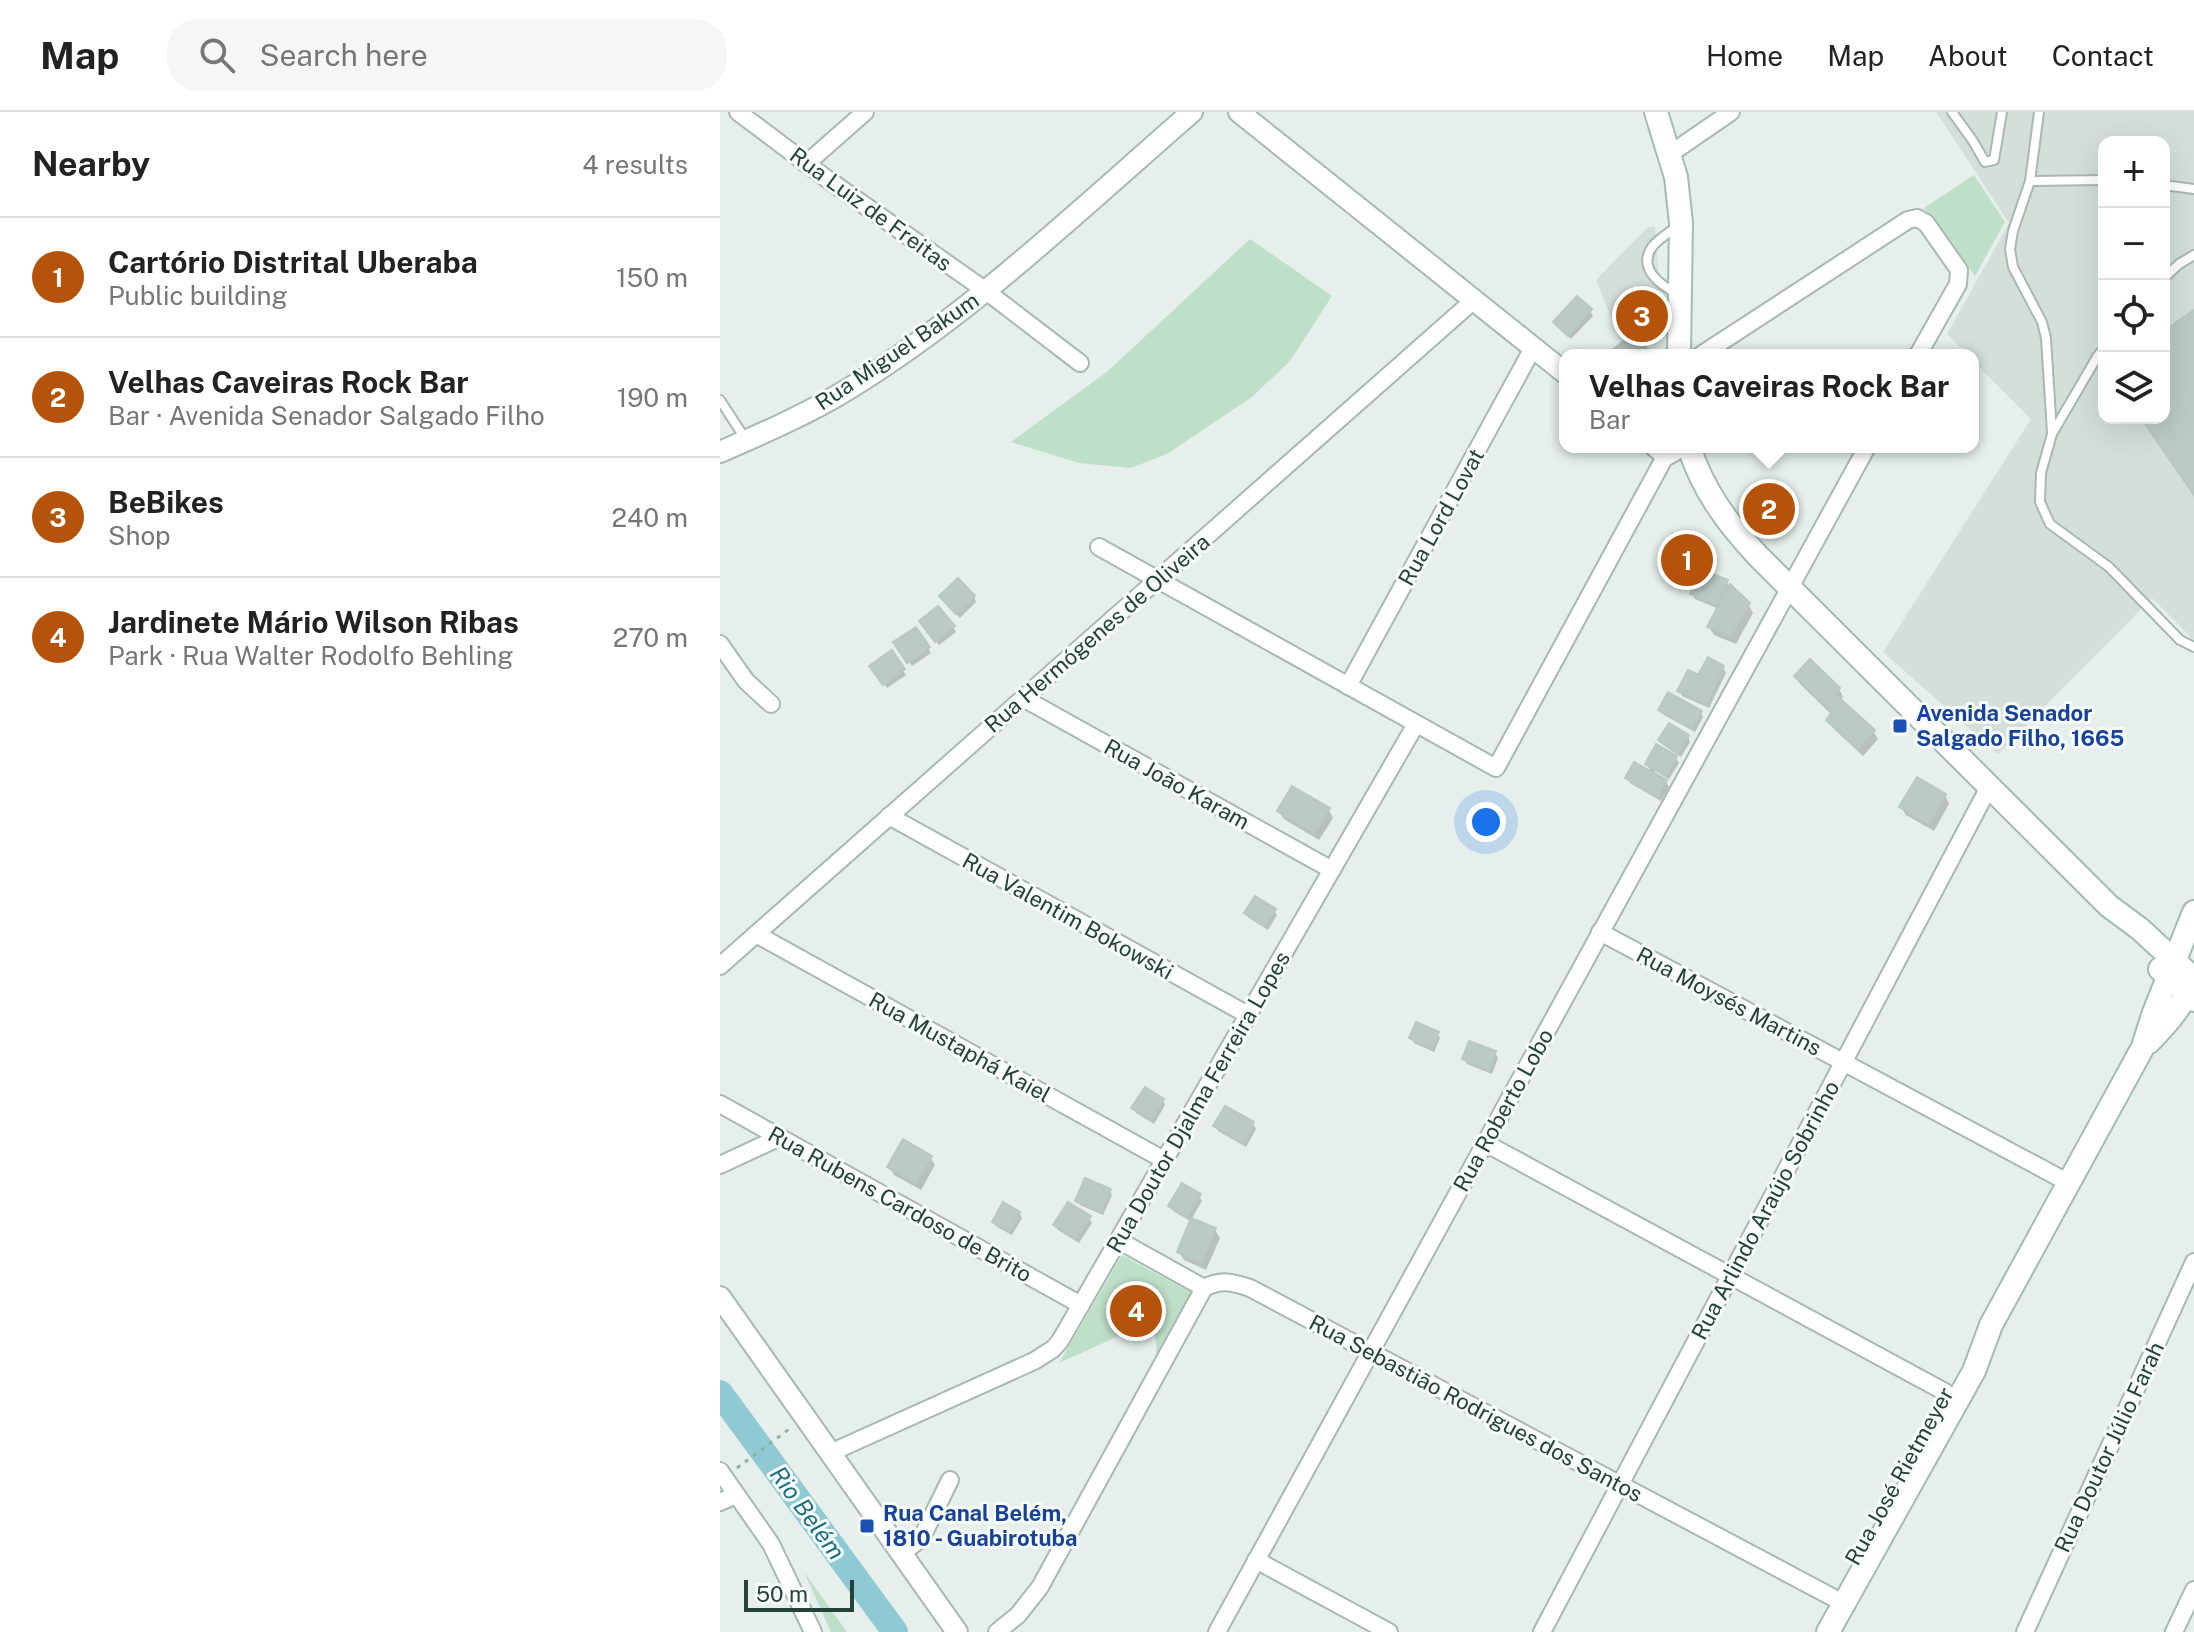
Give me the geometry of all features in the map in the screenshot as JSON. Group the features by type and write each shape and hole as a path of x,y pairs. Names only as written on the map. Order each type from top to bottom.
{"main road":[{"path":"1656,112 1676,177 1681,223 1679,349"},
{"path":"1691,453 1716,506 1741,538 2109,906 2140,929 2172,969 2193,986"},
{"name":"Rua José Rietmeyer","path":"1828,1632 1974,1371 1991,1325 2143,1047 2194,912"},
{"name":"Rua José Rietmeyer","path":"2143,1047 2161,1030 2193,986"},
{"name":"Rua José Rietmeyer","path":"1815,1632 1962,1362 1991,1325"}],"street":[{"name":"Rua Luiz de Freitas","path":"738,112 986,291 1080,363"},
{"path":"806,164 865,112"},
{"name":"Rua Miguel Bakum","path":"720,452 837,396 894,358 986,291 1192,112"},
{"path":"1239,112 1559,368"},
{"path":"1670,154 1731,112"},
{"path":"1710,349 1908,220 1917,218 1926,223 1957,265 1960,274 1958,284 1921,349"},
{"name":"Rua Hermógenes de Oliveira","path":"720,966 1474,300"},
{"name":"Rua Lord Lovat","path":"1348,686 1533,348"},
{"path":"1099,547 1496,768 1665,453"},
{"name":"Rua Roberto Lobo","path":"1217,1632 1864,453"},
{"path":"720,644 746,681 771,704"},
{"name":"Rua João Karam","path":"1023,698 1332,870"},
{"name":"Rua Doutor Djalma Ferreira Lopes","path":"830,1453 1045,1355 1060,1341 1416,724"},
{"name":"Rua Arlindo Araújo Sobrinho","path":"1542,1632 1989,787"},
{"name":"Rua Valentim Bokowski","path":"889,816 1248,1015"},
{"name":"Rua Moysés Martins","path":"1600,932 2069,1183"},
{"name":"Rua Mustaphá Kaiel","path":"756,934 1164,1160"},
{"name":"Rua Rubens Cardoso de Brito","path":"720,1104 1081,1305"},
{"path":"720,1165 780,1137"},
{"path":"1485,1143 1945,1392"},
{"path":"997,1632 1018,1615 1040,1587 1204,1288 1118,1240"},
{"name":"Rua Doutor Júlio Farah","path":"2025,1632 2194,1262"},
{"name":"Rua Sebastião Rodrigues dos Santos","path":"1204,1288 1223,1281 1250,1288 1832,1597"},
{"path":"720,1297 957,1632"},
{"path":"727,1470 736,1495 771,1544 813,1632"},
{"path":"901,1554 924,1533 950,1480"},
{"path":"720,1502 736,1495"},
{"path":"1256,1560 1389,1632"},
{"path":"2174,1632 2194,1590"}],"lane":[{"path":"1952,112 1985,162 1994,160 2002,112"},
{"path":"2039,112 2030,181 2010,249 2013,267 2042,322 2046,338 2052,434"},
{"path":"2030,181 2098,180"},
{"path":"2170,186 2194,189"},
{"path":"1681,223 1652,247 1648,257 1656,281 1681,296"},
{"path":"2170,272 2194,255"},
{"path":"2101,352 2052,434 2041,473 2040,502 2050,524 2109,567 2180,640 2194,647"},
{"path":"720,400 746,440"}],"path":[{"path":"727,1470 788,1429"}],"shaded area":[{"path":"1936,112 2194,112 2194,640 2152,598 1998,754 1883,652 2031,419 1979,367 1979,349 1962,349 1947,334 2009,223"},
{"path":"1648,227 1655,227 1661,311 1620,339 1596,280"}],"green space":[{"path":"1974,175 2005,222 1975,276 1924,208"},
{"path":"1250,239 1332,296 1290,361 1252,397 1167,454 1131,468 1079,463 1011,442 1108,371"},
{"path":"1122,1255 1192,1293 1156,1357 1154,1335 1147,1330 1134,1329 1059,1363"},
{"path":"804,1572 847,1632 831,1632"}],"building":[{"path":"1577,296 1592,309 1568,336 1553,322"},
{"path":"2194,310 2194,495 2145,424 2170,424 2170,327"},
{"path":"1638,329 1646,338 1647,349 1613,349"},
{"path":"1684,539 1706,550 1690,581 1668,570"},
{"path":"1700,569 1728,580 1717,605 1690,594"},
{"path":"958,578 975,596 956,614 939,596"},
{"path":"1730,584 1750,603 1731,636 1707,627"},
{"path":"938,606 955,626 935,642 919,621"},
{"path":"916,627 930,647 907,663 893,642"},
{"path":"892,650 905,669 883,685 869,666"},
{"path":"1708,657 1724,666 1716,683 1698,675"},
{"path":"1810,659 1840,688 1824,705 1794,676"},
{"path":"1688,670 1716,683 1706,705 1677,691"},
{"path":"1668,692 1702,711 1692,729 1658,710"},
{"path":"1835,694 1875,730 1858,749 1826,720 1832,712 1824,705"},
{"path":"1669,723 1689,735 1678,753 1658,740"},
{"path":"1656,744 1677,756 1666,776 1645,764"},
{"path":"1634,762 1667,780 1658,797 1625,778"},
{"path":"1917,777 1946,794 1929,824 1899,807"},
{"path":"1292,786 1330,808 1314,833 1277,811"},
{"path":"1255,896 1276,909 1264,926 1244,913"},
{"path":"1416,1022 1439,1032 1432,1048 1409,1038"},
{"path":"1469,1041 1496,1051 1489,1070 1462,1059"},
{"path":"1145,1087 1164,1099 1151,1120 1131,1108"},
{"path":"1225,1106 1254,1122 1243,1143 1213,1126"},
{"path":"903,1139 932,1156 916,1183 887,1167"},
{"path":"1085,1178 1111,1189 1101,1212 1075,1201"},
{"path":"1182,1183 1201,1194 1187,1217 1168,1206"},
{"path":"1003,1202 1020,1212 1009,1232 992,1222"},
{"path":"1068,1202 1091,1216 1076,1239 1053,1225"},
{"path":"1191,1218 1216,1228 1202,1263 1177,1252"}],"waterway":[{"name":"Rio Belém","path":"720,1393 895,1632"}],"place":[{"name":"BeBikes","path":"1642,316"},
{"name":"Velhas Caveiras Rock Bar","path":"1769,509"},
{"name":"Cartório Distrital Uberaba","path":"1687,560"},
{"name":"Avenida Senador Salgado Filho, 1665","path":"1900,726"},
{"name":"Jardinete Mário Wilson Ribas","path":"1136,1311"},
{"name":"Rua Canal Belém, 1810 - Guabirotuba","path":"867,1526"}]}
